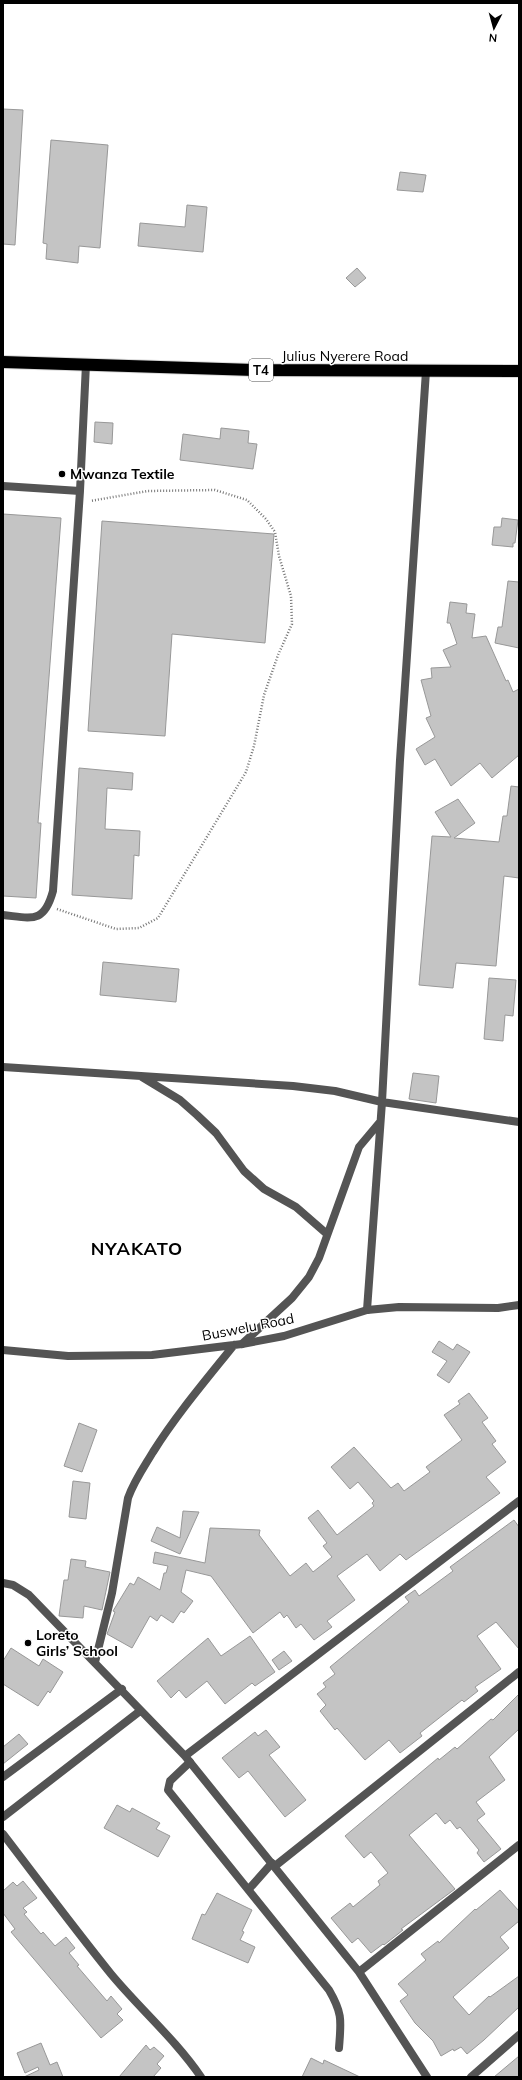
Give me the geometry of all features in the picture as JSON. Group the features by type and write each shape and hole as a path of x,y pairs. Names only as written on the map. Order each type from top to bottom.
{"highway":[{"name":"Julius Nyerere Road","path":"3,362 254,370 519,371"}],"street":[{"path":"3,915 32,918 42,914 49,906 53,891 80,491 86,364"},
{"path":"367,1310 382,1102 400,768 426,371"},
{"path":"3,486 80,491"},
{"path":"3,1067 293,1086 335,1091 382,1102 519,1122"},
{"path":"141,1076 180,1100 216,1134 249,1175 264,1189 296,1207 327,1234"},
{"path":"95,1662 112,1593 128,1498 133,1484 187,1403 238,1345 292,1298 309,1277 319,1258 359,1147 380,1122"},
{"name":"Buswelu Road","path":"3,1350 68,1356 152,1355 238,1345 284,1336 367,1310 399,1307 498,1308 519,1305"},
{"path":"339,2048 341,2020 338,2007 329,1990 168,1790 170,1781 187,1759 519,1500"},
{"path":"3,1583 13,1585 30,1595 122,1689 140,1711 187,1759 359,1972 427,2077"},
{"path":"249,1889 274,1865 519,1672"},
{"path":"3,1777 122,1689"},
{"path":"3,1817 140,1711"},
{"path":"3,1834 112,1974 152,2020 184,2053 201,2077"},
{"path":"359,1972 519,1845"},
{"path":"471,2077 519,2035"}],"path":[{"path":"49,906 116,929 139,928 158,918 246,772 254,746 264,695 278,655 292,624 291,596 279,556 275,532 266,519 248,500 215,490 148,491 79,503"}],"building":[{"path":"3,109 23,110 15,245 3,244"},
{"path":"51,140 108,145 100,248 79,246 78,263 46,259 47,244 43,243"},
{"path":"400,172 426,175 423,192 397,190"},
{"path":"187,205 207,207 203,252 138,246 140,223 185,227"},
{"path":"357,268 366,278 355,287 346,278"},
{"path":"95,422 113,423 112,444 94,442"},
{"path":"221,428 249,431 248,443 257,444 253,469 180,460 183,434 220,439"},
{"path":"3,514 61,518 38,823 41,823 36,898 3,896"},
{"path":"502,518 518,520 515,543 513,543 513,547 492,545 494,527 501,527"},
{"path":"102,521 274,534 265,643 172,634 165,736 88,731"},
{"path":"508,581 519,582 519,648 495,643 498,627 502,627"},
{"path":"450,602 467,604 466,613 475,614 472,638 486,636 506,681 508,680 513,692 519,689 519,755 492,778 480,763 451,786 435,759 425,765 416,749 435,737 426,718 431,716 421,680 432,678 431,668 451,667 443,650 457,644 450,623 447,623"},
{"path":"79,768 133,773 132,790 107,788 105,829 140,831 139,856 134,855 132,899 72,895"},
{"path":"511,786 519,787 519,878 504,876 496,966 456,963 453,988 419,985 432,836 451,837 435,812 458,799 475,823 454,838 499,842 503,816 507,816"},
{"path":"103,962 179,969 176,1002 100,995"},
{"path":"489,978 516,980 513,1016 505,1015 503,1041 484,1039"},
{"path":"413,1073 439,1076 436,1103 409,1099"},
{"path":"439,1341 453,1350 457,1344 470,1352 449,1383 437,1375 447,1361 432,1352"},
{"path":"469,1393 488,1418 482,1422 496,1441 492,1444 506,1462 486,1477 500,1493 406,1560 400,1554 380,1571 367,1554 337,1576 355,1600 327,1621 332,1627 314,1640 301,1624 296,1628 287,1615 284,1618 280,1612 253,1633 211,1576 186,1570 181,1592 193,1601 184,1613 181,1611 173,1623 161,1615 157,1621 150,1616 132,1648 107,1634 115,1612 113,1611 130,1583 134,1585 138,1577 160,1590 164,1573 166,1573 168,1566 153,1563 155,1552 205,1563 210,1528 260,1530 259,1535 290,1576 306,1563 313,1572 332,1557 323,1546 327,1543 308,1518 318,1510 337,1535 374,1506 372,1503 374,1501 358,1482 350,1489 331,1467 354,1447 391,1488 398,1483 404,1491 430,1472 426,1467 462,1440 444,1415 460,1404 458,1401"},
{"path":"79,1423 97,1430 82,1472 64,1466"},
{"path":"73,1481 90,1483 86,1519 69,1517"},
{"path":"183,1511 199,1512 180,1554 151,1541 157,1527 180,1538"},
{"path":"514,1520 519,1527 519,1649 496,1622 477,1636 501,1669 475,1687 478,1691 464,1702 462,1700 420,1733 422,1736 400,1753 389,1740 365,1760 337,1728 335,1730 320,1711 326,1705 317,1694 326,1687 323,1683 335,1674 330,1667 409,1602 405,1597 415,1590 419,1596 453,1571 450,1567"},
{"path":"71,1559 86,1561 85,1567 110,1572 102,1610 84,1606 83,1618 59,1616 64,1580 68,1580"},
{"path":"250,1636 275,1672 255,1686 252,1683 225,1704 207,1681 186,1698 179,1690 171,1698 157,1681 208,1638 221,1656"},
{"path":"11,1648 39,1666 43,1659 63,1672 50,1693 48,1691 38,1706 3,1684 3,1661"},
{"path":"284,1651 292,1661 279,1670 272,1660"},
{"path":"519,1694 519,1729 489,1757 505,1780 476,1802 485,1814 477,1820 501,1849 484,1862 477,1853 479,1850 460,1827 457,1829 450,1820 445,1824 436,1813 409,1835 455,1889 401,1929 403,1930 384,1945 383,1944 371,1953 358,1938 352,1943 331,1918 350,1903 353,1907 380,1885 378,1881 388,1873 371,1852 364,1858 345,1836 438,1758 439,1760 455,1747 457,1749 491,1719 493,1720"},
{"path":"266,1730 280,1747 269,1755 306,1800 285,1817 248,1771 239,1778 222,1758 255,1732 258,1736"},
{"path":"19,1734 28,1744 3,1764 3,1747"},
{"path":"117,1805 130,1812 132,1808 160,1823 156,1829 170,1836 158,1857 104,1828"},
{"path":"23,1881 37,1898 23,1908 27,1912 24,1914 41,1934 43,1932 55,1946 66,1937 75,1948 69,1953 79,1965 77,1966 107,2001 111,1996 122,2009 117,2014 123,2020 101,2038 11,1932 15,1929 3,1913 3,1891 13,1882 17,1886"},
{"path":"500,1890 519,1911 519,1921 500,1937 509,1948 453,1997 469,2015 489,1996 490,1997 519,1976 519,2007 467,2054 461,2047 454,2051 453,2049 441,2056 433,2041 415,2023 400,2001 408,1995 398,1984 426,1960 421,1954 438,1941 439,1943 475,1909 476,1910"},
{"path":"217,1893 252,1910 242,1931 244,1932 240,1940 255,1947 248,1963 192,1939 202,1914 205,1915"},
{"path":"41,2043 50,2065 57,2062 63,2077 24,2077 39,2070 38,2067 25,2073 17,2053"},
{"path":"146,2045 150,2050 154,2047 164,2056 157,2064 161,2068 153,2077 119,2077"},
{"path":"519,2056 519,2077 494,2077"},
{"path":"311,2058 323,2064 324,2060 360,2077 302,2077"}],"place":[{"name":"Mwanza Textile","path":"62,474"},
{"name":"Loreto Girls’ School","path":"28,1643"}],"district":[{"name":"NYAKATO","path":"137,1248"}]}
